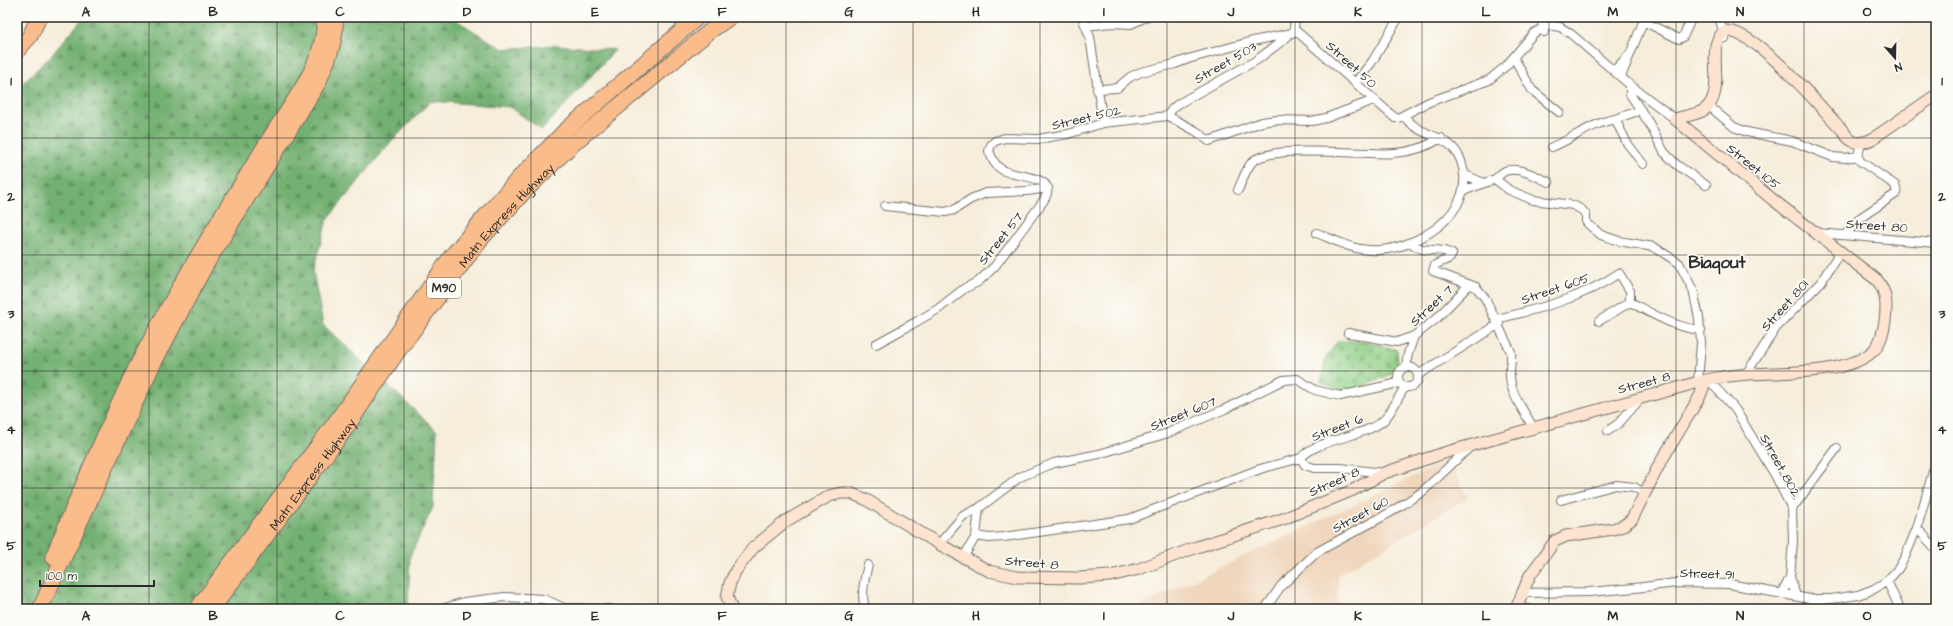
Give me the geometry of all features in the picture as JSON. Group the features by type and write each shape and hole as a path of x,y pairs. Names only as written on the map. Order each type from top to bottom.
{"highway":[{"path":"17,36 35,17"},
{"path":"17,51 30,36 39,17"},
{"path":"40,609 151,368 316,62 324,17"},
{"path":"30,609 102,442 138,364 196,262 276,138 318,83 328,59 333,41 335,17"},
{"name":"Matn Express Highway","path":"197,609 337,420 450,258 477,226 516,181 566,131 698,17"},
{"name":"Matn Express Highway","path":"212,609 346,428 456,272 501,215 575,142 710,31 730,17"}],"street":[{"path":"1082,17 1090,37 1103,123"},
{"path":"1086,26 1111,23 1131,24 1146,17"},
{"path":"1097,89 1117,88 1130,77 1141,72 1293,31 1295,17"},
{"path":"1354,83 1372,62 1399,17"},
{"path":"1317,233 1347,246 1368,250 1390,249 1411,242 1432,231 1446,220 1456,206 1463,191 1465,175 1456,151 1441,138 1416,129 1404,116 1429,102 1489,80 1514,58 1520,50 1527,48 1543,30 1542,17"},
{"path":"1621,77 1626,66 1628,56 1644,19 1679,39 1683,37 1692,17"},
{"path":"1543,30 1558,32 1568,38 1576,39 1630,85 1675,119 1696,114 1709,106 1715,96 1716,51 1724,35 1719,17"},
{"name":"Street 50","path":"1293,31 1391,116 1398,118 1404,116"},
{"name":"Street 503","path":"1168,116 1178,104 1257,60 1293,31"},
{"path":"1724,35 1746,39 1770,55 1851,140 1861,143 1872,139 1936,95"},
{"path":"1614,71 1628,56"},
{"path":"1514,58 1532,90 1559,112"},
{"path":"1630,85 1630,94 1670,159 1706,185"},
{"path":"1168,116 1196,131 1209,141 1262,122 1277,120 1312,121 1326,118 1374,100"},
{"path":"1709,106 1734,127 1748,132 1792,141 1833,157 1844,158 1858,156"},
{"path":"1552,146 1574,137 1597,124 1641,110"},
{"name":"Street 502","path":"1048,188 1042,181 1007,173 994,162 989,151 991,145 999,139 1005,138 1051,138 1103,123 1168,116"},
{"path":"1615,119 1628,143 1642,164"},
{"name":"Street 105","path":"1675,119 1817,233"},
{"path":"1844,132 1861,137 1882,131"},
{"path":"1238,190 1253,162 1262,158 1289,152 1402,152 1420,148 1441,138"},
{"path":"1845,235 1860,218 1897,193 1895,185 1864,165 1858,156 1861,143"},
{"path":"1463,191 1495,179 1503,172 1512,169 1550,182"},
{"path":"1465,175 1484,183"},
{"path":"1495,179 1509,190 1533,200 1573,205 1582,210 1586,215 1586,221 1588,224 1601,235 1619,241 1654,247 1679,263 1693,290 1701,330 1705,380 1700,396 1644,493 1632,519 1623,526 1600,532 1566,536 1555,541 1530,575 1521,593 1516,608 1528,609"},
{"path":"885,206 945,212 954,210 971,199 986,193 1027,191 1048,188"},
{"name":"Street 57","path":"876,344 938,309 965,288 978,282 995,266 1023,229 1049,192 1048,188"},
{"name":"Street 80","path":"1817,233 1936,243"},
{"name":"Street 8","path":"732,609 727,597 730,583 736,570 754,547 786,521 829,496 841,493 850,493 865,499 963,558 990,571 1017,577 1079,578 1118,575 1283,518 1353,490 1384,473 1532,427 1705,380 1746,374 1831,369 1858,362 1873,351 1881,340 1884,330 1886,311 1884,291 1877,280 1817,233"},
{"path":"1411,242 1418,248 1437,251 1444,250 1452,254 1450,258 1435,265 1433,271 1476,287 1485,298 1511,352 1512,362 1510,375 1513,393 1532,427"},
{"name":"Street 801","path":"1746,374 1776,328 1821,282 1840,252"},
{"name":"Street 605","path":"1418,375 1497,322 1589,291 1620,273 1630,291 1630,302"},
{"name":"Street 7","path":"1406,367 1408,354 1414,336 1436,319 1469,285"},
{"path":"1599,322 1630,302 1686,329 1701,330"},
{"path":"1348,333 1397,342 1414,336"},
{"path":"1397,342 1408,354"},
{"path":"1406,367 1416,370 1418,375 1415,385 1410,388 1402,385 1398,375 1402,369 1406,367"},
{"name":"Street 607","path":"939,544 956,522 979,508 1020,477 1040,468 1099,454 1168,432 1225,409 1283,380 1297,379 1309,388 1340,396 1402,385"},
{"name":"Street 802","path":"1705,380 1714,386 1736,409 1775,475 1792,509 1793,542 1790,577 1782,594"},
{"name":"Street 6","path":"976,536 989,538 1004,537 1129,520 1260,469 1301,458 1311,450 1373,426 1384,419 1402,385"},
{"path":"1608,431 1619,423 1643,397"},
{"name":"Street 60","path":"1265,609 1281,586 1317,552 1391,512 1422,492 1472,445"},
{"path":"1792,509 1837,448"},
{"path":"1301,458 1305,465 1314,468 1340,468 1384,473"},
{"name":"Street 91","path":"1521,593 1590,592 1676,583 1729,584 1796,596 1831,599 1848,598 1874,589 1887,581 1898,569 1918,528 1936,461"},
{"path":"1561,500 1616,485 1634,487 1644,493"},
{"path":"963,558 976,536 979,508"},
{"path":"1918,528 1936,549"},
{"path":"865,609 864,581 868,565"},
{"name":"Street 802","path":"1790,577 1796,596"},
{"path":"1887,581 1900,609"},
{"path":"442,609 464,602 505,597 544,599 561,608 611,609"},
{"path":"531,598 535,609"}],"shaded area":[{"path":"1448,460 1468,498 1338,575 1338,609 1133,609"}],"green space":[{"path":"84,17 451,17 503,49 557,45 615,50 542,130 510,107 431,101 388,145 327,220 313,271 323,325 437,431 433,507 410,556 408,609 17,609 17,88 49,58"},
{"path":"1338,341 1369,342 1397,350 1398,363 1393,373 1362,387 1345,392 1321,382 1326,358"}],"district":[{"name":"Biaqout","path":"1717,262"}]}
